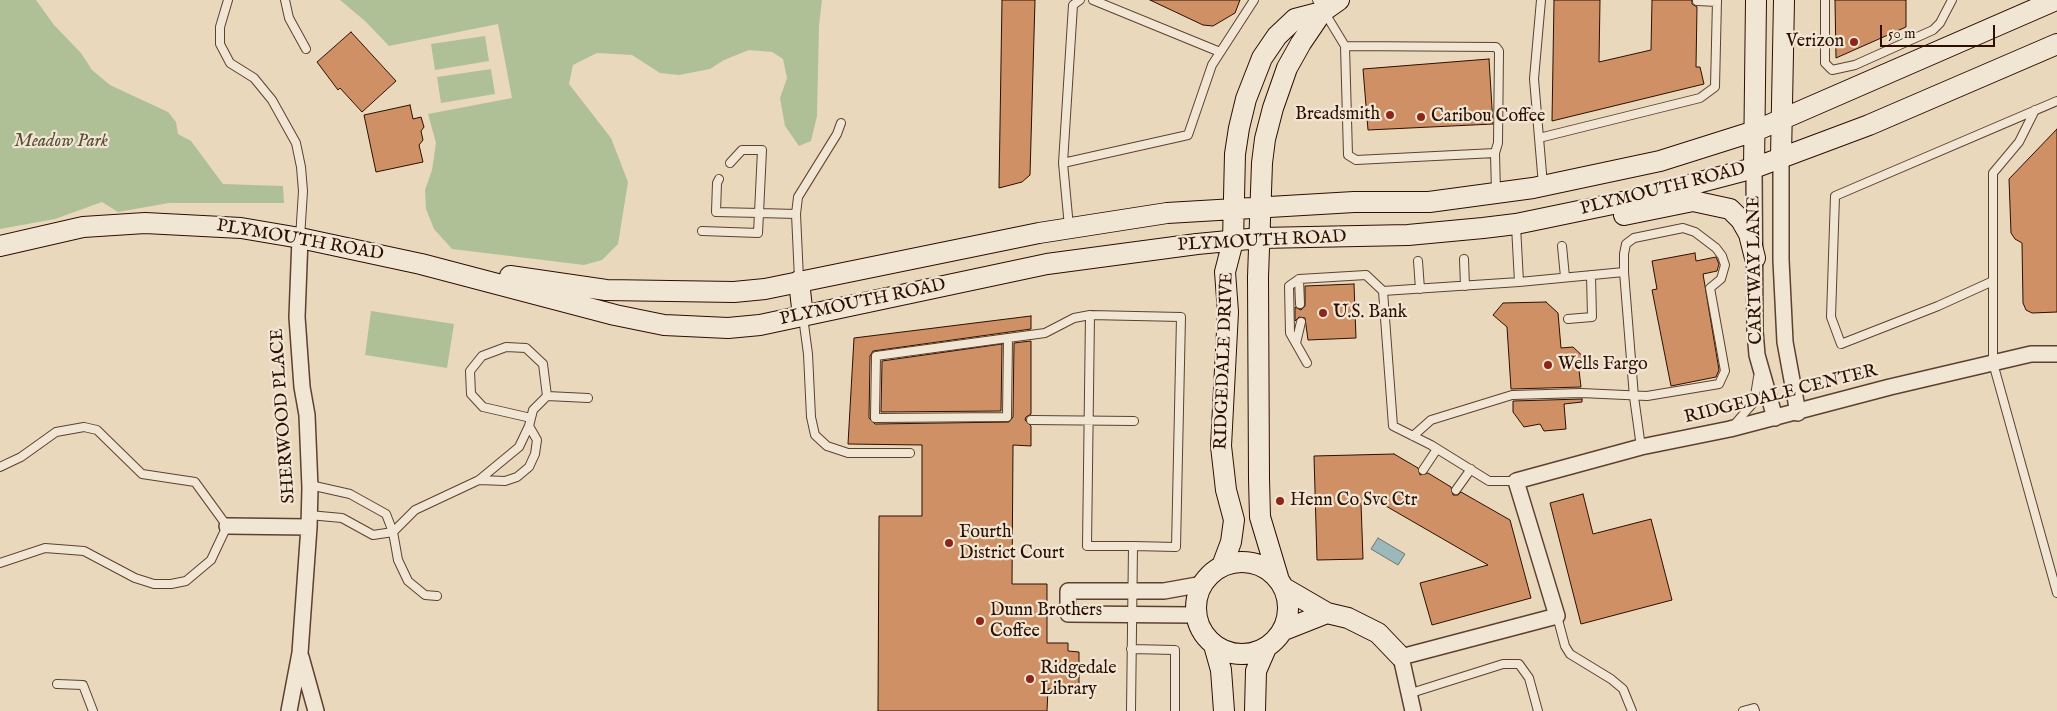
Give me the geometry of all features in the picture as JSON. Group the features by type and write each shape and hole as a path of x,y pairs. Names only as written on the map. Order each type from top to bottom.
{"main road":[{"name":"RIDGEDALE DRIVE","path":"1222,566 1231,542 1234,520 1226,490 1221,446 1228,312 1225,272 1234,241 1235,154 1239,128 1246,99 1262,58 1276,36 1294,19 1320,6 1339,0"},
{"name":"CARTWAY LANE","path":"1754,168 1756,0"},
{"name":"CARTWAY LANE","path":"1781,157 1784,117 1784,0"},
{"name":"PLYMOUTH ROAD","path":"421,264 615,290 734,292 765,289 1069,228 1167,213 1354,202 1429,202 1496,194 1660,161 1755,131 2056,0"},
{"name":"RIDGEDALE DRIVE","path":"1281,582 1262,526 1260,508 1260,238 1265,139 1278,91 1300,43 1320,6"},
{"name":"PLYMOUTH ROAD","path":"0,246 83,227 145,223 241,228 300,238 421,264 615,315 664,325 728,328 760,325 1047,264 1197,244 1260,238 1408,235 1516,224 1678,189 1754,168 1870,125 2057,44"},
{"path":"1516,224 1560,227 1693,201 1730,209 1741,220 1749,234 1755,258"},
{"path":"799,281 803,317"},
{"path":"1326,613 1284,630 1266,648 1253,654 1239,655 1226,652 1214,645 1204,634 1197,620 1196,607 1203,584 1222,566 1234,562 1247,562 1264,566 1281,582 1326,613 1348,618 1378,633 1401,657"},
{"path":"1281,582 1288,613 1284,630"},
{"path":"1214,645 1221,670 1224,711"},
{"path":"1255,711 1256,671 1266,648"}],"street":[{"name":"CARTWAY LANE","path":"1781,157 1781,260 1785,342 1798,413"},
{"name":"CARTWAY LANE","path":"1754,168 1755,331 1757,355 1775,418"},
{"name":"SHERWOOD PLACE","path":"289,711 300,653 310,484 307,414 301,378 297,317 300,238"},
{"name":"RIDGEDALE CENTER","path":"1516,481 1641,446 1730,429 1798,413 1890,387 2031,354 2057,354"},
{"path":"1413,711 1401,657 1557,616 1516,481"},
{"path":"227,526 309,521"},
{"path":"1197,620 1192,615 1068,614 1068,591 1132,592 1164,590 1203,584"},
{"path":"300,653 316,711"}],"lane":[{"path":"228,0 220,27 220,44 230,63 254,78 272,100 296,143 303,191 300,238"},
{"path":"285,0 289,18 306,49"},
{"path":"1069,228 1063,163 1073,5 1080,0"},
{"path":"1093,0 1220,52"},
{"path":"1063,163 1188,135 1212,65 1254,0"},
{"path":"1542,0 1534,79 1543,186"},
{"path":"1825,0 1825,63 1832,70 1855,64 1933,30 1952,0"},
{"path":"1539,138 1700,98 1715,87 1717,1 1697,2"},
{"path":"1320,6 1345,46 1348,155 1356,160 1495,154"},
{"path":"1345,46 1496,47 1500,51 1498,143 1495,154 1496,194"},
{"path":"1993,281 1938,306 1841,344 1831,318 1835,196 2057,102"},
{"path":"2036,110 2019,142 1993,172 1993,363 2057,594"},
{"path":"799,281 796,214 798,197 837,134 841,123"},
{"path":"702,231 758,233 762,150 742,150 730,162"},
{"path":"719,179 717,183 716,212 796,214"},
{"path":"1516,224 1519,282"},
{"path":"1414,436 1431,420 1512,395 1581,392 1634,396 1720,384 1725,371 1710,288 1720,279 1725,265 1722,256 1716,248 1695,232 1683,228 1634,238 1626,244 1624,254 1634,396 1641,446"},
{"path":"1562,246 1565,278"},
{"path":"1464,259 1465,286"},
{"path":"1418,261 1420,289"},
{"path":"1383,291 1519,282 1624,272"},
{"path":"1568,319 1592,317 1591,275"},
{"path":"1307,363 1290,333 1289,286 1299,279 1366,276 1383,291 1393,426 1437,449 1489,481 1516,481"},
{"path":"1299,279 1300,304"},
{"path":"1008,338 1007,418 875,418 876,356 1008,338 1045,333 1074,318 1090,315 1181,317 1176,547 1087,546 1090,315"},
{"path":"803,317 808,354 811,417 815,435 826,446 848,453 910,453"},
{"path":"1296,344 1300,322"},
{"path":"530,422 483,407 471,394 470,371 482,356 506,347 526,348 543,364 547,396"},
{"path":"1730,429 1754,402 1758,386 1757,355"},
{"path":"309,521 342,518 373,535 394,532 415,510 479,480 519,447 533,410 547,396 588,398"},
{"path":"1031,420 1134,421"},
{"path":"479,480 505,481 517,477 528,467 536,454 537,440 530,422"},
{"path":"0,467 21,456 56,432 84,427 97,430 142,474 195,482 227,526 211,560 186,580 171,584 154,584 135,578 84,551 45,548 0,563"},
{"path":"1423,470 1437,449"},
{"path":"1456,490 1471,470"},
{"path":"310,484 350,494 386,514 394,532 398,560 408,581 425,595 437,596"},
{"path":"1131,711 1133,546"},
{"path":"1557,616 1565,646 1570,654 1611,679 1623,689 1632,711"},
{"path":"1131,649 1175,650 1175,711"},
{"path":"1408,694 1503,664 1518,664 1529,678 1538,711"},
{"path":"57,684 83,686 93,711"},
{"path":"1743,711 1754,708 1755,711"}],"green space":[{"name":"Meadow Park","path":"0,0 36,0 54,25 81,53 92,70 110,85 168,112 176,122 178,134 191,141 223,184 283,186 284,203 169,203 118,212 102,202 55,219 0,229"},
{"path":"340,0 822,0 819,26 817,116 811,141 799,146 785,126 780,98 787,78 783,59 772,52 749,50 724,60 710,69 679,75 660,73 632,55 597,53 573,65 569,84 611,138 628,182 618,244 602,260 584,265 452,249 434,229 426,209 425,190 432,170 436,143 428,114 512,98 498,24 389,46 365,21"},
{"path":"485,36 489,61 435,70 431,44"},
{"path":"491,69 495,94 441,103 437,77"},
{"path":"371,311 454,324 447,368 365,355"}],"water":[{"path":"1378,538 1405,554 1398,565 1371,549"}],"building":[{"path":"1002,0 1035,0 1030,175 1022,182 999,188"},
{"path":"1150,0 1240,0 1235,13 1213,26 1203,25"},
{"path":"1554,0 1600,0 1599,62 1651,50 1652,0 1692,0 1692,4 1697,7 1696,67 1700,67 1704,84 1552,121"},
{"name":"Verizon","path":"1835,0 1906,0 1906,27 1836,58"},
{"path":"351,32 396,81 362,112 340,88 338,90 317,62"},
{"path":"1489,59 1493,124 1368,130 1363,69"},
{"path":"410,105 413,119 421,117 424,127 421,131 423,140 419,145 423,162 376,172 364,115"},
{"path":"2057,129 2057,312 2032,313 2026,310 2023,303 2022,243 2015,239 2011,233 2009,179"},
{"path":"1695,253 1696,261 1716,257 1719,264 1717,271 1703,274 1719,370 1716,377 1671,386 1652,290 1657,289 1652,261"},
{"name":"U.S. Bank","path":"1354,284 1356,338 1308,340 1305,318 1299,317 1295,321 1295,307 1301,310 1305,306 1305,286"},
{"name":"Wells Fargo","path":"1546,302 1558,313 1561,348 1573,347 1587,360 1588,370 1579,370 1581,387 1511,389 1507,327 1493,315 1503,303"},
{"path":"1031,316 1031,329 873,351 870,356 869,418 875,424 1009,422 1013,417 1014,343 1031,341 1031,414 1025,420 1031,426 1031,446 1013,445 1012,584 1047,584 1047,643 1068,643 1068,651 1079,652 1079,689 1048,689 1047,711 878,711 879,516 922,516 922,445 848,444 854,338"},
{"path":"1002,344 1001,411 881,412 882,361"},
{"path":"1582,399 1582,402 1564,404 1566,429 1544,431 1540,424 1524,427 1513,412 1513,401"},
{"path":"1394,454 1418,468 1420,475 1428,473 1451,487 1453,495 1458,495 1461,492 1510,520 1531,598 1432,625 1420,583 1488,565 1379,502 1361,503 1363,559 1317,560 1314,456"},
{"path":"1583,494 1593,534 1651,519 1672,600 1581,624 1550,503"}],"place":[{"name":"Verizon","path":"1854,42"},
{"name":"Breadsmith","path":"1390,115"},
{"name":"Caribou Coffee","path":"1421,117"},
{"name":"U.S. Bank","path":"1323,313"},
{"name":"Wells Fargo","path":"1548,365"},
{"name":"Henn Co Svc Ctr","path":"1280,501"},
{"name":"Fourth District Court","path":"949,543"},
{"name":"Dunn Brothers Coffee","path":"980,621"},
{"name":"Ridgedale Library","path":"1030,679"}]}
